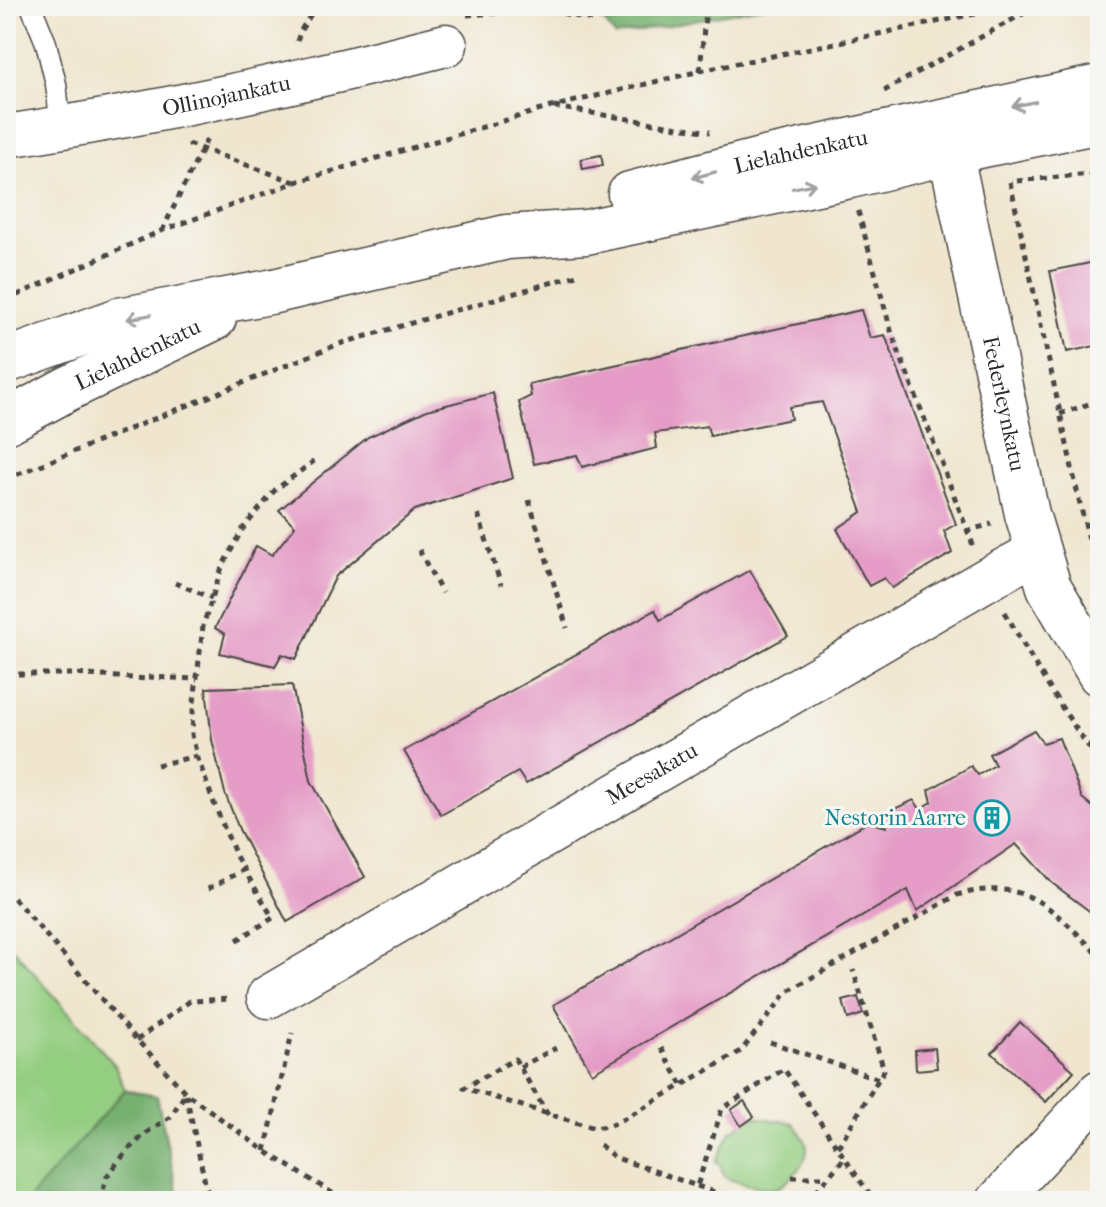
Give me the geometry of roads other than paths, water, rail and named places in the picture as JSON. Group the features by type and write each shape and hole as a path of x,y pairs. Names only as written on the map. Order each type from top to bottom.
{"main road":[{"name":"Lielahdenkatu","path":"952,155 1100,87"},
{"name":"Lielahdenkatu","path":"6,361 119,320 270,292 507,237 584,206 765,159 952,155 1100,121"},
{"name":"Federleynkatu","path":"952,155 1037,552 1049,587 1100,674"},
{"name":"Lielahdenkatu","path":"6,422 67,389 270,292"}],"street":[{"name":"Ollinojankatu","path":"6,136 119,119 357,68 456,30"},
{"name":"Meesakatu","path":"268,997 1037,552"},
{"path":"998,1201 1100,1091"}],"lane":[{"path":"31,6 46,43 56,84 61,128"}],"place":[{"name":"Nestorin Aarre","path":"992,818"}]}
